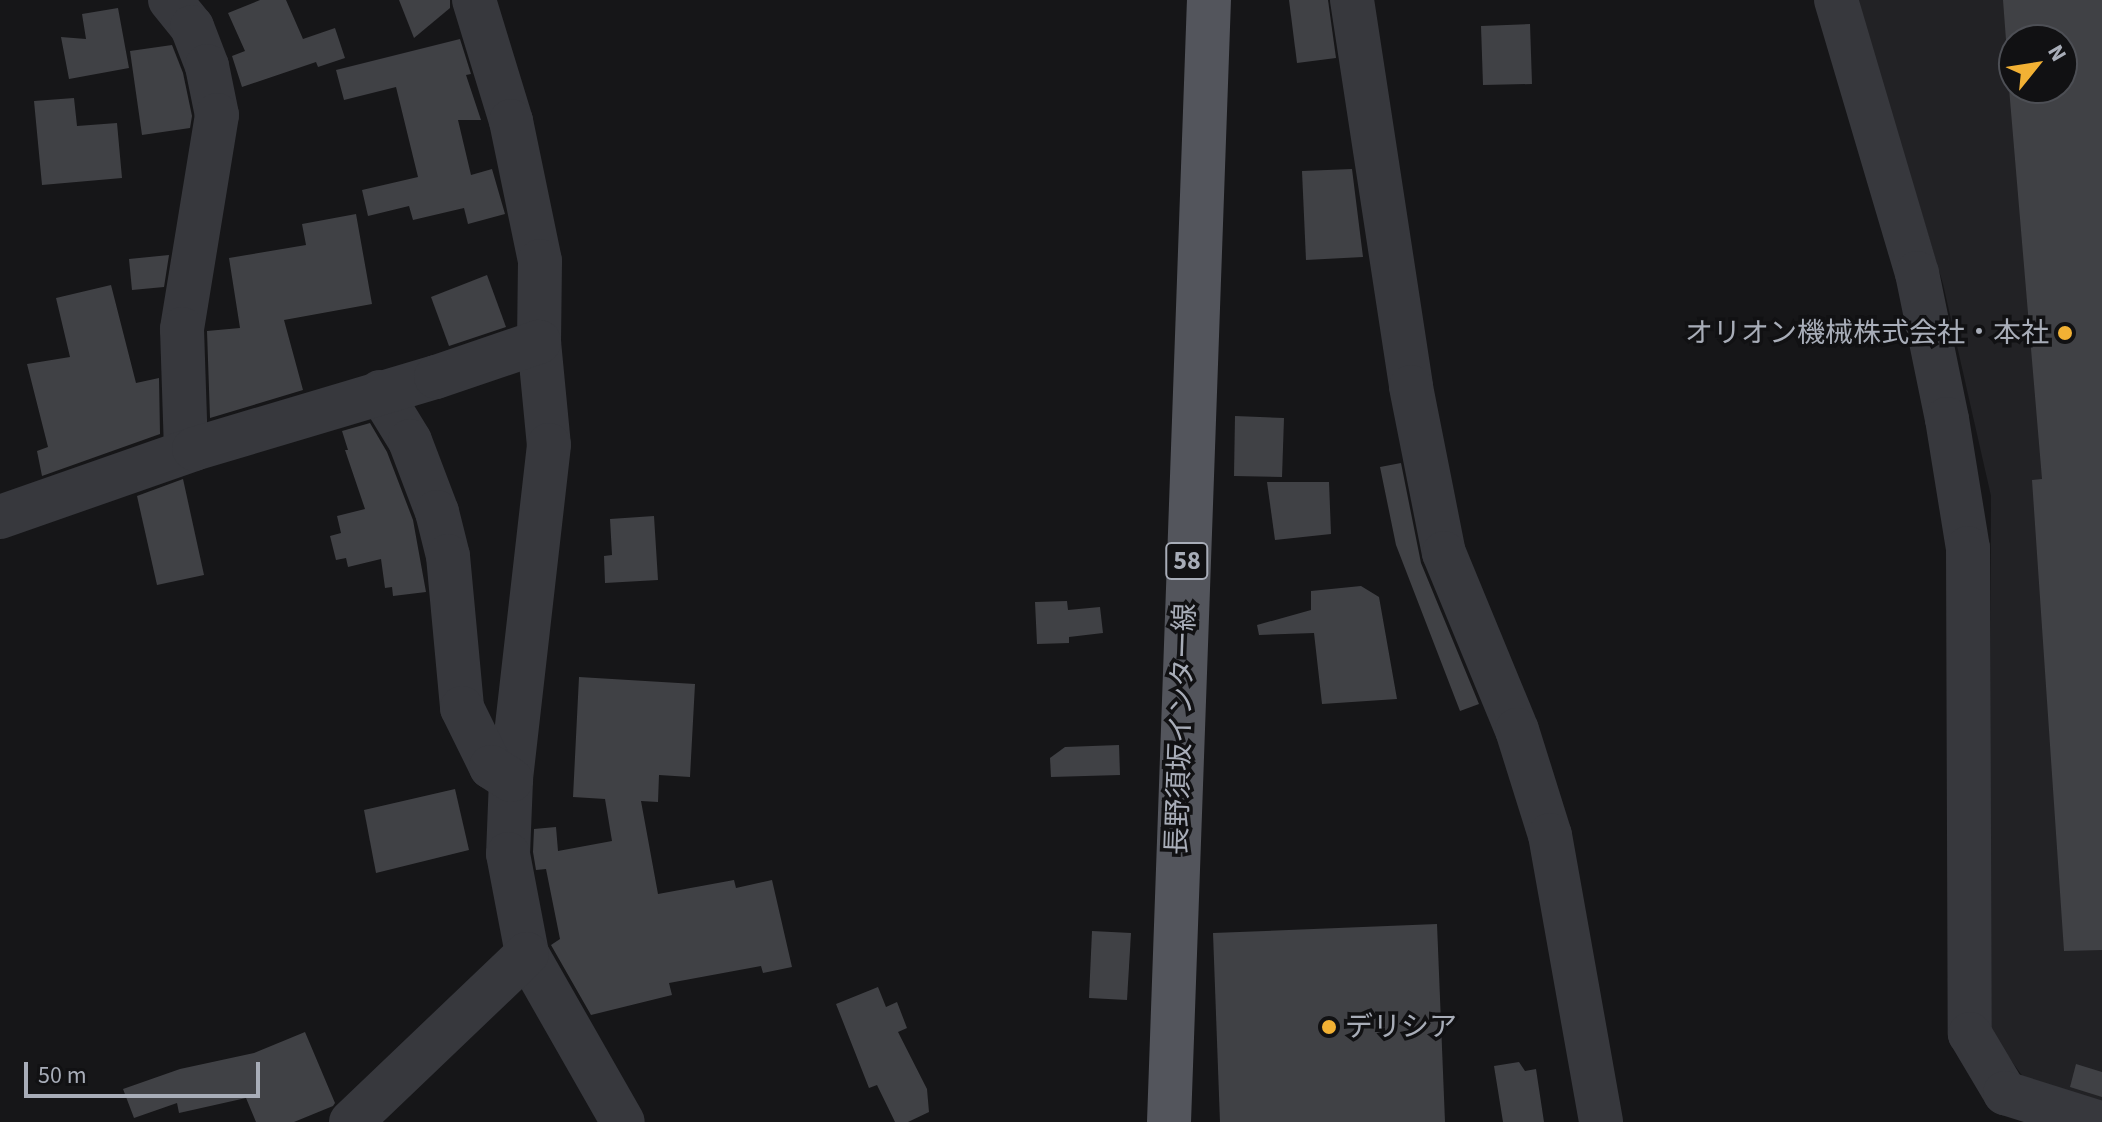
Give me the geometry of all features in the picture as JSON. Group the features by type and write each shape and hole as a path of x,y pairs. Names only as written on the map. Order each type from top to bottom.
{"main road":[{"name":"長野須坂インター線","path":"1169,1122 1209,0"}],"street":[{"path":"170,0 192,27 207,66 217,115 182,329 186,451"},
{"path":"474,0 511,121 540,261 539,342 549,445 511,780 508,854 527,954 623,1122"},
{"path":"1352,0 1411,387 1444,553 1517,730 1550,835 1601,1122"},
{"path":"1836,0 1917,273 1947,419 1968,548 1970,1034 2005,1093 2097,1122"},
{"path":"0,517 186,451 539,342"},
{"path":"380,392 410,441 444,541 462,708 491,767 511,780"},
{"path":"351,1122 527,954"}],"shaded area":[{"path":"1857,0 2102,0 2102,1103 2026,1081 1989,1030 1991,496 1943,284"}],"building":[{"path":"260,0 286,0 303,39 335,28 345,58 318,67 316,62 242,87 232,56 245,51 228,13"},
{"path":"399,0 450,0 450,8 414,38"},
{"path":"1289,0 1328,0 1336,58 1297,63"},
{"name":"オリオン機械株式会社・本社","path":"2003,0 2102,0 2102,950 2064,951 2032,480 2042,479 2010,104 2078,104 2078,24 2005,24"},
{"path":"118,8 129,68 69,79 61,37 86,39 82,14"},
{"path":"1530,24 1532,84 1483,85 1481,26"},
{"path":"460,39 471,74 466,75 481,120 458,120 471,175 492,169 505,214 468,224 464,208 413,220 409,206 368,216 362,190 418,177 396,87 344,100 336,70"},
{"path":"172,45 183,73 192,116 190,128 142,135 130,51"},
{"path":"74,98 77,126 117,123 122,178 42,185 34,101"},
{"path":"1352,169 1363,257 1306,260 1302,171"},
{"path":"356,214 372,304 284,320 303,390 210,418 207,331 240,328 229,258 306,245 302,224"},
{"path":"169,255 164,287 132,290 129,259"},
{"path":"487,275 506,327 449,346 431,297"},
{"path":"111,285 136,383 159,378 160,434 42,476 37,451 48,447 27,364 70,357 56,298"},
{"path":"1235,416 1284,418 1282,477 1234,476"},
{"path":"370,423 387,452 413,520 426,592 393,596 392,587 385,588 381,559 348,567 346,558 336,560 330,536 341,533 337,516 365,509 345,450 348,450 342,431"},
{"path":"1401,463 1421,563 1479,704 1460,711 1396,545 1380,467"},
{"path":"183,479 204,575 157,585 137,496"},
{"path":"1267,482 1329,482 1331,534 1275,540"},
{"path":"654,516 658,580 605,583 604,556 612,555 610,519"},
{"path":"1361,586 1379,597 1397,699 1322,704 1314,633 1259,635 1257,625 1311,610 1311,591"},
{"path":"1067,601 1068,610 1100,607 1103,633 1069,637 1069,643 1037,644 1035,602"},
{"path":"579,677 695,684 690,777 659,775 658,802 641,801 658,894 734,880 736,888 772,880 792,967 763,973 761,966 669,983 672,995 591,1015 551,945 560,939 546,869 536,870 533,852 534,829 556,827 558,851 612,841 605,799 573,797"},
{"path":"1119,745 1120,775 1051,777 1050,758 1065,747"},
{"path":"455,789 469,850 376,873 364,810"},
{"name":"デリシア","path":"1437,924 1445,1122 1220,1122 1213,933"},
{"path":"1092,931 1131,933 1127,1000 1089,998"},
{"path":"878,987 886,1007 897,1002 907,1028 898,1032 927,1089 929,1112 908,1122 895,1122 877,1085 869,1088 836,1004"},
{"path":"305,1032 335,1103 333,1106 294,1122 256,1122 246,1098 179,1113 177,1103 134,1118 123,1089 180,1069 254,1053"},
{"path":"1519,1062 1525,1071 1536,1069 1544,1122 1503,1122 1494,1066"},
{"path":"2076,1064 2102,1072 2102,1097 2070,1087"}],"place":[{"name":"オリオン機械株式会社・本社","path":"2065,333"},
{"name":"デリシア","path":"1329,1027"}]}
